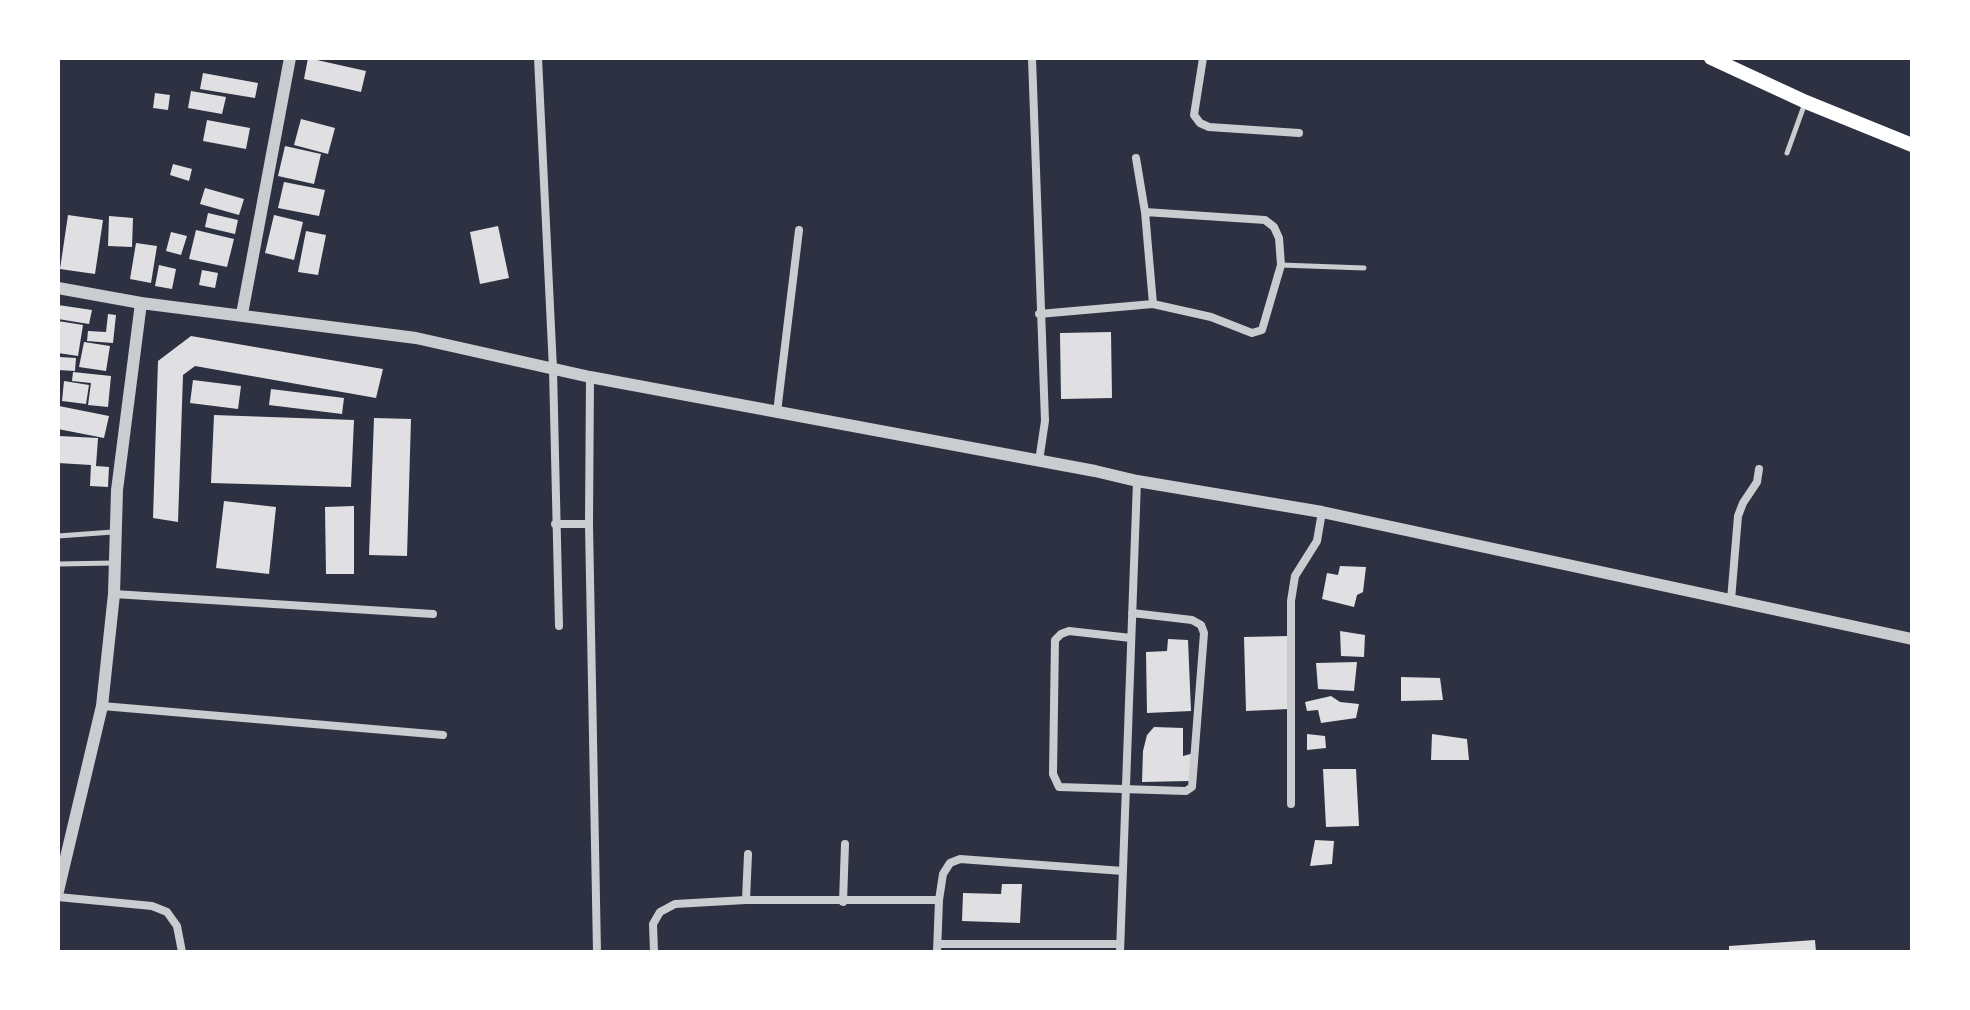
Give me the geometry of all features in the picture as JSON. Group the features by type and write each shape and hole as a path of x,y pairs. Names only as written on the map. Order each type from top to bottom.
{"main road":[{"path":"1711,58 1806,102 1912,145"}],"street":[{"path":"242,314 290,58"},
{"path":"538,58 553,369 559,626"},
{"path":"1032,58 1045,421 1039,461"},
{"path":"1203,58 1194,115 1200,123 1209,127 1299,133"},
{"path":"1136,158 1145,212 1153,304"},
{"path":"1039,314 1153,304 1211,317 1252,333 1262,330 1281,265 1279,238 1274,227 1265,220 1145,212"},
{"path":"777,412 799,230"},
{"path":"58,288 141,303 416,338 590,377 1137,481 1322,512 1912,639"},
{"path":"141,303 117,490 114,594 102,706 58,894 152,906 167,912 177,926 182,952"},
{"path":"590,377 589,524 597,952"},
{"path":"1731,600 1738,516 1757,482 1759,469"},
{"path":"1123,871 960,859 950,863 943,874 939,900 938,948 1120,948 1123,871 1126,787 1131,638 1137,481"},
{"path":"1291,804 1291,601 1295,576 1317,541 1322,512"},
{"path":"555,524 589,524"},
{"path":"114,594 433,614"},
{"path":"1131,638 1069,631 1055,640 1055,782 1059,787 1186,791 1192,787 1204,633 1201,625 1192,620 1132,613"},
{"path":"102,706 443,735"},
{"path":"843,902 845,844"},
{"path":"746,900 748,854"},
{"path":"654,952 653,924 660,912 675,904 746,900 939,900"}],"lane":[{"path":"1787,153 1806,102"},
{"path":"1281,265 1364,268"},
{"path":"58,536 117,531"},
{"path":"58,564 115,563"}],"building":[{"path":"308,58 366,71 361,92 304,79"},
{"path":"203,73 258,83 255,98 200,89"},
{"path":"191,91 226,97 222,114 188,108"},
{"path":"155,93 170,95 168,110 153,108"},
{"path":"301,119 335,128 328,154 294,145"},
{"path":"207,120 250,128 246,149 203,141"},
{"path":"285,146 321,154 314,184 278,176"},
{"path":"173,164 192,169 189,181 170,175"},
{"path":"284,182 325,190 319,216 278,208"},
{"path":"205,188 244,199 239,215 200,204"},
{"path":"208,213 238,220 235,234 205,227"},
{"path":"68,215 103,220 95,274 60,269"},
{"path":"274,215 303,222 294,260 265,253"},
{"path":"109,216 133,218 132,247 108,246"},
{"path":"498,226 509,278 480,284 470,232"},
{"path":"196,230 234,239 227,267 189,259"},
{"path":"306,231 326,235 318,275 298,272"},
{"path":"171,232 187,236 181,255 166,251"},
{"path":"136,243 157,246 151,283 130,279"},
{"path":"159,265 176,269 172,289 155,286"},
{"path":"202,270 218,273 215,288 199,285"},
{"path":"58,305 92,310 89,324 58,319"},
{"path":"108,314 116,315 113,343 87,341 88,331 106,332"},
{"path":"58,321 83,325 78,356 58,353"},
{"path":"1111,332 1112,398 1061,399 1060,333"},
{"path":"191,336 383,369 376,398 195,366 183,375 178,522 153,518 158,361"},
{"path":"84,342 110,346 106,371 79,367"},
{"path":"60,357 76,358 75,371 58,370"},
{"path":"73,372 111,376 108,407 88,405 91,383 72,381"},
{"path":"193,380 241,386 238,409 190,403"},
{"path":"64,381 89,385 86,404 62,401"},
{"path":"271,389 344,398 342,414 269,405"},
{"path":"59,406 109,416 104,438 58,429"},
{"path":"214,415 354,420 351,487 211,483"},
{"path":"374,418 411,419 407,556 369,555"},
{"path":"59,436 98,438 96,466 109,467 108,487 90,486 91,465 58,463"},
{"path":"224,501 276,507 269,574 216,568"},
{"path":"354,506 354,574 326,574 325,507"},
{"path":"1340,566 1366,567 1363,592 1357,595 1354,607 1322,599 1327,573 1338,575"},
{"path":"1340,631 1365,635 1364,657 1341,656"},
{"path":"1289,636 1289,709 1246,711 1244,637"},
{"path":"1168,639 1188,640 1191,711 1147,713 1146,652 1167,651"},
{"path":"1357,662 1354,691 1318,689 1316,663"},
{"path":"1401,677 1440,678 1443,700 1401,701"},
{"path":"1331,696 1340,702 1359,704 1356,718 1321,723 1318,710 1307,711 1305,702"},
{"path":"1154,727 1183,728 1183,756 1194,753 1189,781 1142,782 1143,751 1147,735"},
{"path":"1307,734 1325,736 1326,748 1307,750"},
{"path":"1432,734 1467,739 1469,760 1431,760"},
{"path":"1323,769 1356,769 1359,826 1326,827"},
{"path":"1315,840 1334,841 1332,864 1310,866"},
{"path":"1002,884 1022,884 1020,923 962,921 963,893 1001,894"},
{"path":"1815,940 1816,952 1729,952 1729,946"}]}
